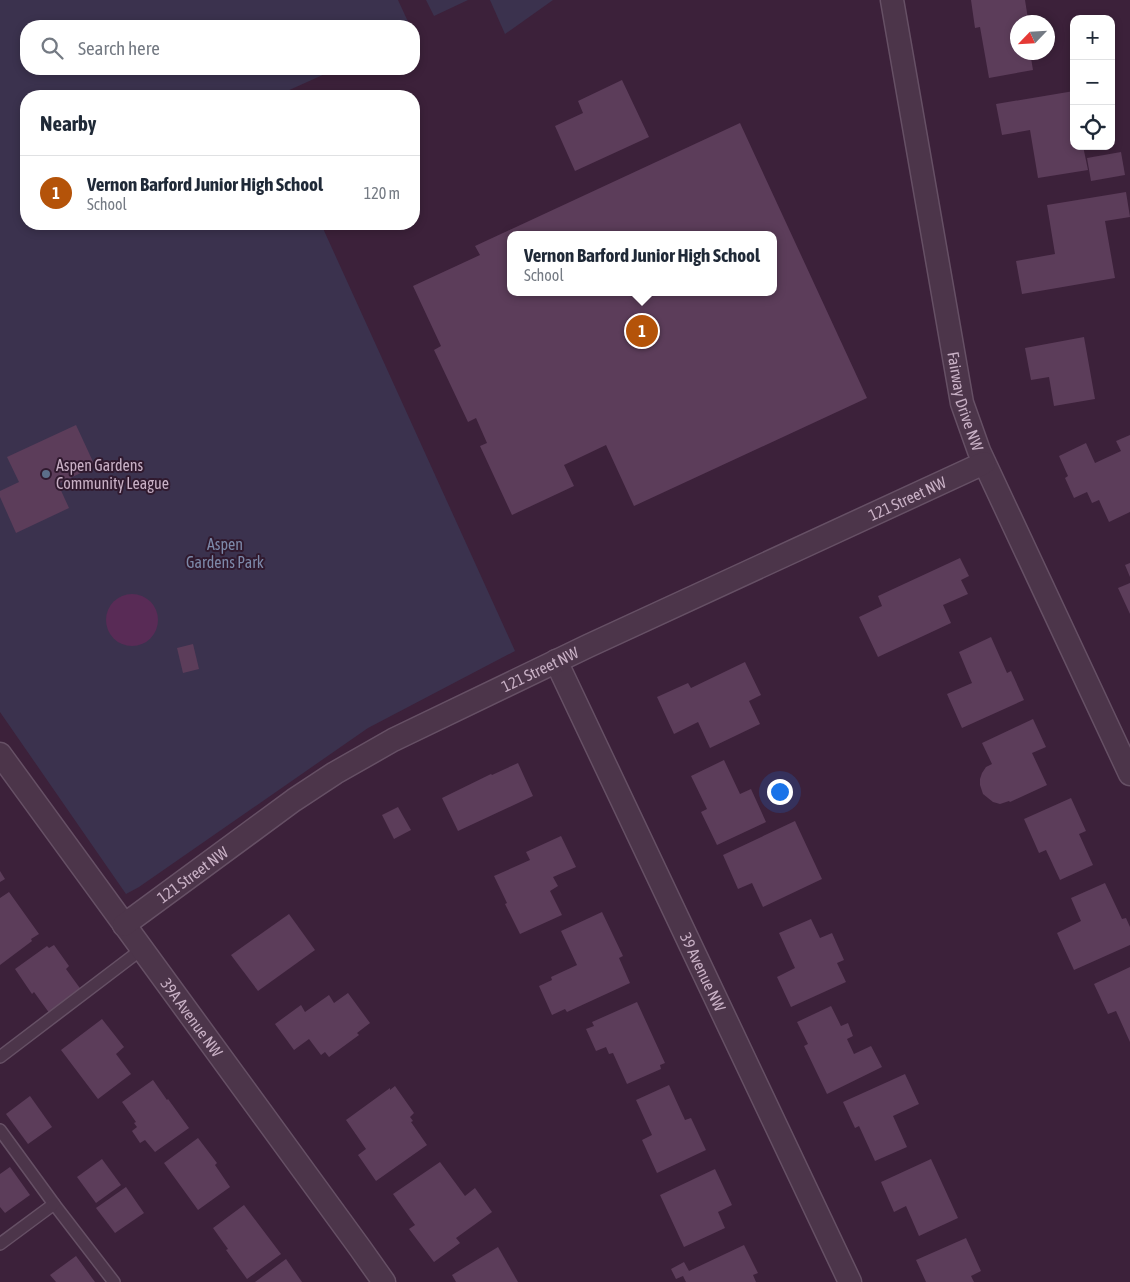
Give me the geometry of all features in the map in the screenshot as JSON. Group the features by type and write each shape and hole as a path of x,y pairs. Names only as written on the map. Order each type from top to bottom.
{"street":[{"name":"Fairway Drive NW","path":"892,0 961,396 968,422 978,450 1130,774"},
{"name":"121 Street NW","path":"124,925 286,806 335,773 393,740 556,661 984,463"},
{"name":"39 Avenue NW","path":"556,661 850,1282"},
{"name":"39A Avenue NW","path":"0,754 384,1282"}],"lane":[{"path":"0,1057 142,949"},
{"path":"0,1130 114,1282"},
{"path":"0,1244 54,1204"}],"green space":[{"name":"Aspen Gardens Park","path":"0,0 398,0 407,20 20,20 20,75 323,75 289,90 20,90 20,230 324,230 515,651 368,728 139,887 126,894 0,712"},
{"path":"426,0 468,0 434,16"},
{"path":"490,0 553,0 505,34"}],"shaded area":[{"path":"132,594 146,598 154,606 158,620 154,634 146,642 132,646 118,642 110,634 106,620 110,606 118,598"}],"building":[{"path":"971,0 1025,0 1027,15 1010,15 1010,60 1031,60 1033,70 989,78 980,27 975,28"},
{"path":"622,80 649,137 575,171 555,126 583,113 578,101"},
{"path":"1070,92 1070,150 1084,150 1088,170 1038,178 1030,130 1002,135 996,104"},
{"path":"740,123 867,398 634,506 606,445 564,465 574,486 512,515 480,446 487,443 476,418 468,422 434,350 441,346 413,286 480,255 475,246 507,231 507,296 777,296 777,231 507,231"},
{"path":"1121,152 1125,175 1091,181 1087,158"},
{"path":"1126,192 1130,217 1105,221 1115,278 1022,294 1016,261 1055,254 1047,205"},
{"path":"1084,337 1095,399 1054,406 1049,377 1031,380 1025,348"},
{"name":"Aspen Gardens Community League","path":"76,425 95,466 58,484 69,508 16,533 0,497 0,491 19,482 7,457"},
{"path":"1130,435 1130,512 1109,522 1099,500 1092,503 1087,492 1074,498 1065,478 1068,476 1059,456 1086,443 1095,463 1121,451 1116,441"},
{"path":"960,558 969,576 961,580 968,594 943,605 951,623 878,657 859,617 882,606 878,596"},
{"path":"1130,563 1130,577 1125,565"},
{"path":"1130,583 1130,614 1118,588"},
{"path":"991,637 1007,673 1011,671 1024,700 962,728 947,694 972,683 959,652"},
{"path":"193,644 199,669 183,673 177,648"},
{"path":"745,662 761,695 749,701 760,724 710,748 698,722 674,734 657,697 688,683 691,688"},
{"path":"1033,719 1046,747 1032,753 1047,785 1010,802 1000,804 993,802 983,794 980,785 982,773 986,767 992,764 982,743"},
{"path":"724,760 740,794 751,789 766,822 717,845 701,812 707,809 691,776"},
{"path":"518,763 533,796 458,831 442,798"},
{"path":"1071,798 1086,831 1079,834 1093,865 1060,880 1046,850 1039,853 1024,819"},
{"path":"398,807 411,830 394,839 382,815"},
{"path":"795,821 822,879 763,907 752,883 738,889 723,855"},
{"path":"561,836 576,867 553,877 558,886 550,891 562,915 520,934 494,876 530,860 526,852"},
{"path":"0,871 5,879 0,882"},
{"path":"1105,883 1122,919 1126,918 1130,927 1130,945 1074,970 1057,933 1081,921 1071,898"},
{"path":"9,892 39,934 0,965 0,898"},
{"path":"602,912 623,956 619,958 630,983 567,1012 565,1009 552,1015 539,986 552,980 551,977 577,965 561,931"},
{"path":"289,914 315,950 258,991 231,955"},
{"path":"811,919 820,938 832,933 844,960 837,963 846,982 791,1007 777,977 795,968 779,933"},
{"path":"54,945 69,966 66,969 82,991 50,1014 34,992 32,994 15,969 47,946 49,948"},
{"path":"1130,967 1130,1042 1116,1011 1108,1014 1094,984"},
{"path":"348,993 370,1023 357,1033 359,1035 329,1057 325,1052 321,1055 309,1039 294,1050 275,1024 301,1005 305,1012 329,995 334,1003"},
{"path":"637,1002 665,1063 660,1065 661,1069 627,1084 613,1053 609,1054 606,1047 596,1051 586,1029 594,1026 592,1022"},
{"path":"831,1006 841,1026 848,1023 853,1036 847,1039 854,1054 871,1046 882,1067 827,1094 804,1046 808,1044 797,1022"},
{"path":"102,1019 124,1047 116,1054 131,1074 98,1099 61,1050"},
{"path":"905,1074 919,1104 893,1116 907,1147 875,1161 859,1126 855,1128 843,1102"},
{"path":"153,1080 189,1128 155,1152 145,1140 140,1143 132,1131 137,1127 134,1123 136,1122 122,1102"},
{"path":"669,1085 685,1120 691,1118 706,1150 657,1173 642,1140 652,1135 636,1100"},
{"path":"395,1086 414,1113 410,1117 413,1121 411,1122 427,1145 376,1181 358,1155 366,1149 346,1120"},
{"path":"30,1096 52,1127 28,1144 6,1114"},
{"path":"198,1138 217,1163 215,1165 230,1187 198,1210 164,1163"},
{"path":"102,1159 121,1185 96,1203 77,1177"},
{"path":"931,1159 958,1218 919,1236 906,1206 894,1212 881,1182"},
{"path":"440,1162 465,1196 475,1188 492,1212 456,1238 460,1243 434,1262 409,1229 415,1225 393,1194"},
{"path":"10,1167 30,1195 5,1213 0,1207 0,1174"},
{"path":"715,1169 732,1205 718,1212 725,1228 684,1247 660,1195"},
{"path":"126,1187 144,1213 115,1233 96,1208"},
{"path":"244,1205 281,1254 247,1279 213,1228"},
{"path":"966,1238 981,1271 971,1276 974,1282 926,1282 916,1260"},
{"path":"744,1245 758,1273 753,1275 756,1282 686,1282 683,1276 676,1279 671,1269 684,1262 689,1271"},
{"path":"498,1247 518,1282 456,1282 452,1275"},
{"path":"76,1256 95,1282 56,1282 50,1275"},
{"path":"286,1259 302,1282 255,1282"}],"place":[{"name":"Vernon Barford Junior High School","path":"642,331"},
{"name":"Aspen Gardens Community League","path":"46,474"}]}
